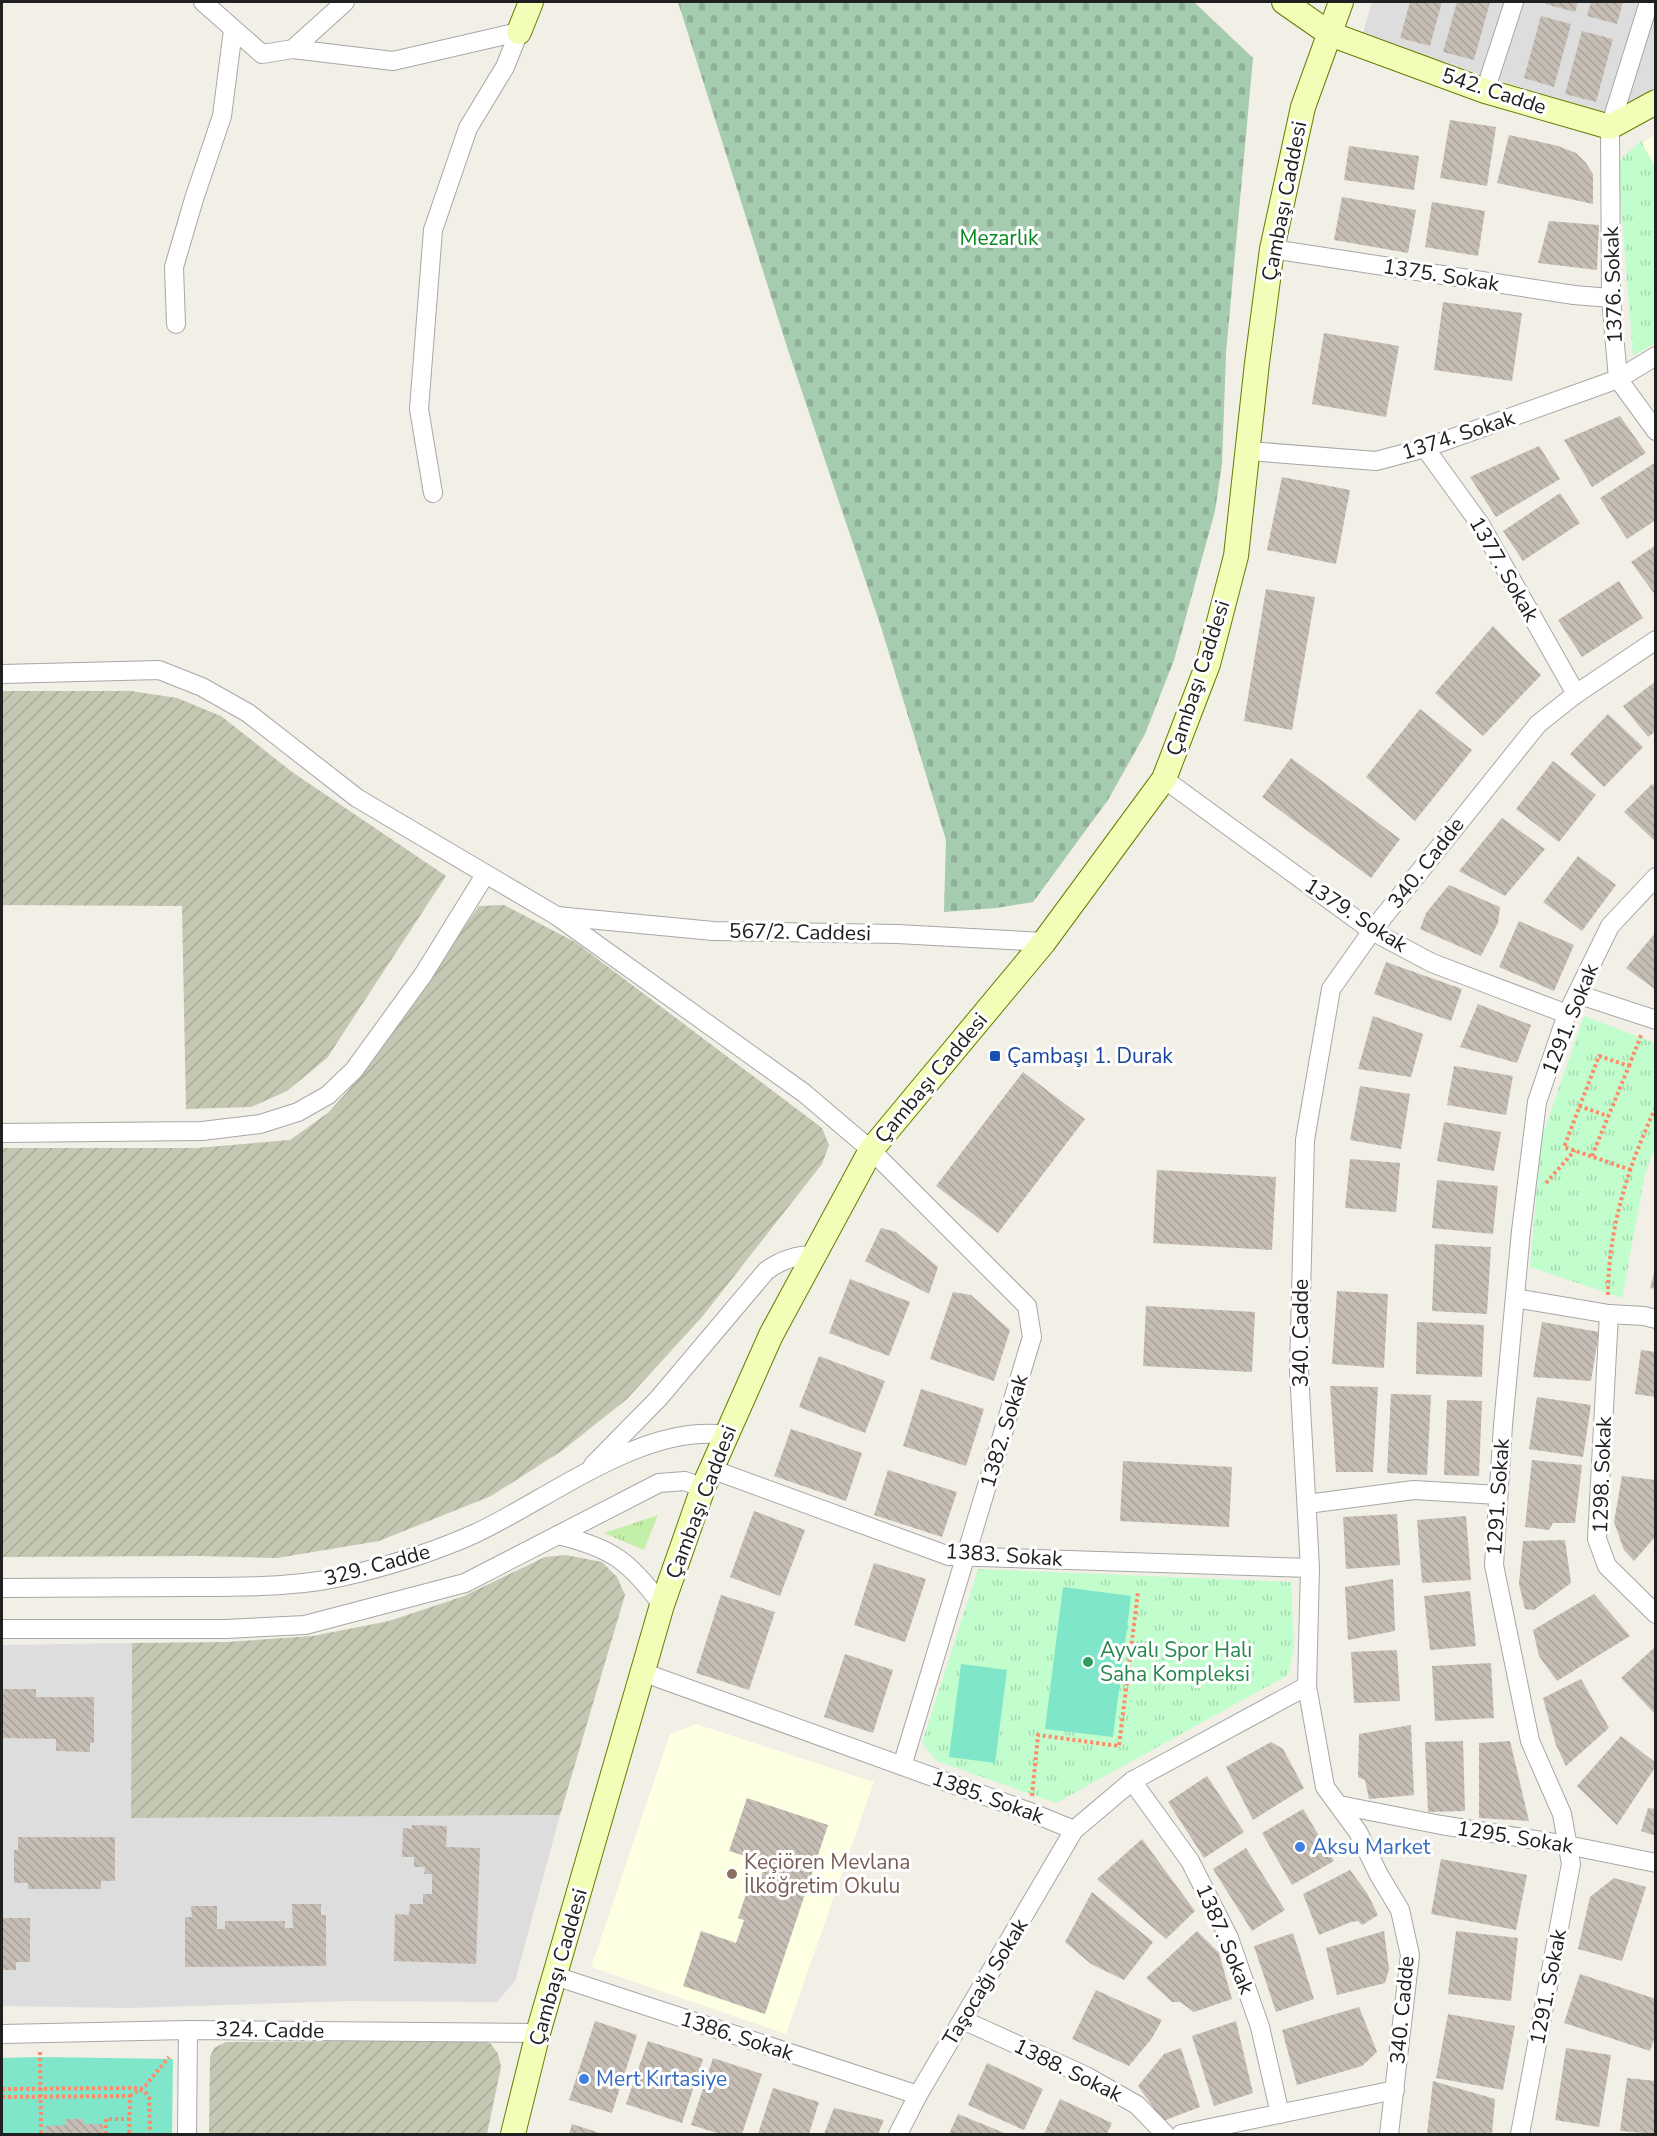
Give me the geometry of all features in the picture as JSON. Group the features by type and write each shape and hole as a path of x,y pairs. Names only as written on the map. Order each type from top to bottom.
{"main road":[{"path":"519,32 531,2"},
{"name":"Çambaşı Caddesi","path":"513,2134 538,2033 662,1605 707,1479 771,1335 871,1150 1044,942 1164,779 1208,664 1236,556 1272,249 1303,107 1341,2"},
{"name":"542. Cadde","path":"1293,5 1330,34 1485,91 1610,127"},
{"path":"1610,127 1656,102"}],"street":[{"path":"203,2 262,54 293,49 393,61 519,32"},
{"path":"293,49 345,2"},
{"path":"1485,91 1514,2"},
{"name":"1376. Sokak","path":"1618,380 1611,298 1610,127 1649,2"},
{"path":"176,324 174,267 222,116 233,30"},
{"path":"433,493 419,409 433,230 468,128 505,67 519,32"},
{"name":"1375. Sokak","path":"1272,249 1574,295 1611,298"},
{"name":"1374. Sokak","path":"1249,451 1376,461 1425,448 1618,380 1656,356"},
{"path":"1618,380 1656,431"},
{"name":"1377. Sokak","path":"1425,448 1480,525 1576,694"},
{"name":"340. Cadde","path":"1389,2134 1410,1955 1400,1910 1379,1875 1358,1832 1326,1787 1307,1686 1310,1568 1299,1372 1305,1140 1331,989 1372,931 1538,724 1576,694 1656,640"},
{"name":"1382. Sokak","path":"2,674 159,670 202,687 248,713 357,798 556,916 804,1093 871,1150 1027,1306 1032,1337 902,1766"},
{"name":"1379. Sokak","path":"1164,779 1372,931 1432,963 1567,1014"},
{"path":"2,1133 202,1131 260,1124 298,1112 328,1095 354,1070 423,975 485,875"},
{"name":"1291. Sokak","path":"1520,2134 1571,1864 1562,1814 1530,1741 1494,1565 1521,1231 1537,1102 1567,1014 1610,926 1656,877"},
{"name":"567/2. Caddesi","path":"556,916 713,931 897,934 1044,942"},
{"path":"1577,994 1652,1018"},
{"path":"583,1475 640,1418 766,1271 795,1256 814,1255"},
{"path":"1515,1299 1609,1314 1656,1318"},
{"name":"1298. Sokak","path":"1609,1314 1598,1539 1607,1566 1656,1614"},
{"name":"329. Cadde","path":"2,1588 266,1587 321,1581 385,1566 435,1550 505,1519 583,1475 671,1437 709,1432 726,1435"},
{"name":"1383. Sokak","path":"707,1479 949,1556 1310,1568"},
{"name":"329. Cadde","path":"2,1629 226,1629 305,1625 465,1583 659,1483 707,1479"},
{"path":"1307,1504 1414,1491 1498,1495"},
{"path":"558,1535 588,1542 609,1551 641,1577 662,1605"},
{"name":"1385. Sokak","path":"642,1672 1074,1830"},
{"path":"1074,1830 1132,1781 1307,1686"},
{"name":"1387. Sokak","path":"1132,1781 1190,1861 1229,1938 1260,2026 1280,2114"},
{"name":"1295. Sokak","path":"1339,1805 1656,1863"},
{"name":"Taşocağı Sokak","path":"898,2134 918,2095 1074,1830"},
{"name":"1386. Sokak","path":"555,1976 918,2095"},
{"name":"1388. Sokak","path":"963,2020 1086,2076 1137,2104 1165,2134"},
{"path":"187,2134 188,2030"},
{"name":"324. Cadde","path":"2,2034 188,2030 538,2033"},
{"path":"1181,2134 1395,2090"}],"path":[{"path":"1592,1156 1629,1066 1652,1018"},
{"path":"1629,1066 1599,1056 1564,1147 1631,1170"},
{"path":"1579,1106 1608,1116"},
{"path":"1609,1314 1611,1245 1631,1170 1656,1107"},
{"path":"1545,1184 1575,1150"},
{"path":"1030,1812 1038,1735 1119,1746 1138,1592"},
{"path":"2,2097 130,2096 141,2090 188,2030"},
{"path":"40,2033 40,2134"},
{"path":"2,2089 136,2088 148,2094 150,2100 150,2134"},
{"path":"129,2134 130,2096"},
{"path":"106,2134 106,2119 129,2119"}],"shaded area":[{"path":"1372,2 1655,2 1655,88 1609,116 1362,36"},
{"path":"1655,135 1655,167 1642,143"},
{"path":"2,691 131,691 177,698 221,716 292,772 446,876 327,1058 287,1091 251,1107 186,1109 182,906 2,905"},
{"path":"504,905 575,942 822,1128 829,1145 822,1164 702,1317 627,1399 563,1450 491,1496 379,1541 277,1558 2,1557 2,1148 197,1148 290,1140 328,1113 348,1091 479,906"},
{"path":"566,1555 602,1562 617,1577 625,1595 560,1815 131,1818 132,1643 227,1642 313,1636 389,1621 464,1596 545,1557"},
{"path":"132,1643 131,1818 560,1815 515,1981 497,2002 349,2001 130,2008 2,2006 2,1645"},
{"name":"Keçiören Mevlana İlköğretim Okulu","path":"696,1724 874,1782 786,2034 591,1967 670,1734"},
{"path":"481,2040 491,2044 498,2054 501,2067 487,2134 209,2134 210,2057 214,2048 226,2042"}],"green space":[{"name":"Mezarlık","path":"678,2 1194,2 1253,58 1226,353 1222,464 1215,511 1174,660 1145,734 1108,800 1033,902 996,908 944,912 946,840 881,627 788,350"},
{"path":"1641,141 1655,167 1655,343 1633,356 1618,166 1622,158"},
{"path":"1584,1016 1655,1043 1655,1146 1645,1174 1622,1298 1530,1267 1541,1140"},
{"path":"658,1515 644,1550 604,1533"},
{"path":"978,1569 1291,1582 1294,1649 1288,1675 1056,1803 937,1761 922,1743"},
{"name":"Ayvalı Spor Halı Saha Kompleksi","path":"1063,1587 1131,1596 1113,1737 1045,1729"},
{"path":"961,1664 1007,1670 995,1763 949,1757"},
{"path":"2,2058 173,2059 172,2134 2,2134"}],"building":[{"path":"1410,2 1442,2 1430,46 1400,38"},
{"path":"1457,2 1490,2 1474,60 1443,52"},
{"path":"1546,2 1578,2 1575,12 1545,4"},
{"path":"1591,2 1623,2 1617,24 1587,16"},
{"path":"1541,16 1571,24 1554,87 1524,78"},
{"path":"1582,31 1613,39 1596,102 1565,94"},
{"path":"1450,120 1496,127 1487,186 1440,178"},
{"path":"1509,135 1558,146 1576,153 1593,174 1593,204 1497,183"},
{"path":"1349,146 1419,156 1414,190 1344,180"},
{"path":"1342,197 1416,210 1408,253 1334,240"},
{"path":"1432,202 1485,211 1478,256 1425,247"},
{"path":"1549,221 1599,225 1597,270 1538,263"},
{"path":"1443,302 1522,313 1512,381 1434,370"},
{"path":"1324,333 1399,346 1386,417 1312,404"},
{"path":"1620,416 1646,453 1592,487 1564,440"},
{"path":"1539,446 1560,479 1496,517 1470,477"},
{"path":"1656,462 1656,520 1627,539 1600,498"},
{"path":"1282,477 1350,490 1336,564 1267,550"},
{"path":"1560,493 1580,523 1523,561 1503,531"},
{"path":"1656,545 1656,596 1631,562"},
{"path":"1619,581 1643,618 1582,657 1558,620"},
{"path":"1266,589 1315,597 1292,730 1244,721"},
{"path":"1493,626 1541,675 1483,736 1435,693"},
{"path":"1656,681 1656,731 1648,737 1623,706"},
{"path":"1420,709 1472,750 1415,821 1366,777"},
{"path":"1608,714 1643,747 1604,787 1570,754"},
{"path":"1291,758 1400,839 1371,878 1262,797"},
{"path":"1553,761 1596,795 1559,842 1516,809"},
{"path":"1652,784 1656,787 1656,842 1624,812"},
{"path":"1502,818 1545,849 1505,896 1459,871"},
{"path":"1578,856 1616,885 1582,931 1543,902"},
{"path":"1449,885 1500,907 1498,923 1481,956 1420,929 1426,913"},
{"path":"1519,921 1574,945 1554,991 1499,967"},
{"path":"1656,932 1656,990 1626,968"},
{"path":"1386,962 1462,989 1451,1021 1374,994"},
{"path":"1478,1004 1531,1025 1517,1063 1460,1047"},
{"path":"1373,1016 1423,1034 1411,1077 1358,1069"},
{"path":"1454,1066 1513,1076 1506,1115 1447,1105"},
{"path":"1023,1072 1085,1119 998,1233 936,1186"},
{"path":"1360,1086 1410,1094 1401,1149 1350,1140"},
{"path":"1444,1122 1501,1132 1494,1171 1437,1161"},
{"path":"1350,1159 1400,1163 1396,1212 1345,1208"},
{"path":"1157,1170 1276,1177 1272,1250 1153,1243"},
{"path":"1437,1180 1498,1186 1493,1234 1432,1228"},
{"path":"881,1228 896,1232 938,1267 929,1294 865,1261"},
{"path":"1435,1244 1491,1247 1487,1314 1432,1311"},
{"path":"1656,1266 1656,1289 1650,1288"},
{"path":"850,1279 910,1302 889,1356 829,1333"},
{"path":"1337,1291 1388,1294 1384,1368 1332,1364"},
{"path":"953,1292 971,1295 1010,1330 994,1381 930,1359"},
{"path":"1146,1306 1255,1312 1252,1372 1143,1366"},
{"path":"1417,1322 1484,1325 1482,1377 1416,1374"},
{"path":"1542,1322 1599,1332 1591,1381 1533,1377"},
{"path":"1641,1350 1656,1352 1656,1397 1635,1394"},
{"path":"819,1356 885,1381 865,1433 799,1407"},
{"path":"1330,1386 1378,1387 1373,1472 1336,1472"},
{"path":"921,1389 984,1409 966,1466 903,1446"},
{"path":"1391,1394 1431,1395 1427,1475 1387,1473"},
{"path":"1537,1397 1591,1405 1583,1457 1529,1449"},
{"path":"1447,1400 1482,1401 1479,1476 1444,1475"},
{"path":"791,1429 862,1453 846,1501 774,1476"},
{"path":"1532,1460 1582,1465 1575,1523 1553,1523 1549,1530 1525,1527"},
{"path":"1123,1461 1232,1467 1229,1527 1120,1521"},
{"path":"888,1470 957,1492 942,1537 874,1515"},
{"path":"1622,1476 1656,1480 1656,1536 1634,1561 1624,1550 1614,1522"},
{"path":"754,1511 805,1530 780,1596 730,1577"},
{"path":"1397,1514 1400,1565 1346,1569 1343,1517"},
{"path":"1466,1516 1471,1580 1422,1583 1417,1520"},
{"path":"1565,1540 1571,1583 1534,1610 1525,1609 1519,1584 1523,1541"},
{"path":"874,1563 926,1579 905,1642 854,1625"},
{"path":"1393,1579 1395,1631 1348,1640 1345,1587"},
{"path":"1470,1591 1476,1646 1430,1650 1424,1596"},
{"path":"1594,1594 1630,1636 1557,1681 1539,1656 1533,1630"},
{"path":"721,1595 775,1612 749,1690 696,1673"},
{"path":"1656,1646 1656,1715 1621,1678"},
{"path":"1397,1650 1400,1701 1354,1703 1351,1652"},
{"path":"845,1654 893,1670 873,1733 824,1717"},
{"path":"1491,1663 1494,1718 1435,1721 1432,1666"},
{"path":"1581,1679 1609,1728 1566,1766 1556,1745 1543,1698"},
{"path":"3,1689 36,1689 36,1697 94,1697 94,1743 90,1743 90,1752 56,1751 56,1739 2,1738"},
{"path":"1411,1725 1414,1795 1369,1799 1365,1780 1358,1777 1359,1734"},
{"path":"1621,1736 1656,1763 1656,1766 1617,1825 1577,1786"},
{"path":"1463,1741 1465,1811 1428,1812 1425,1742"},
{"path":"1510,1741 1529,1821 1479,1818 1479,1743"},
{"path":"1271,1742 1283,1749 1304,1788 1253,1820 1226,1767"},
{"path":"1207,1776 1244,1832 1204,1858 1168,1802"},
{"path":"747,1798 828,1825 765,2014 683,1986 701,1931 736,1943 744,1920 738,1918 752,1876 760,1879 766,1863 729,1851"},
{"path":"1648,1808 1656,1809 1656,1836 1641,1831"},
{"path":"1303,1809 1334,1861 1292,1885 1262,1833"},
{"path":"412,1825 447,1826 446,1847 480,1848 476,1964 394,1961 395,1914 409,1915 410,1904 423,1904 423,1894 432,1894 432,1874 424,1874 425,1867 414,1867 414,1857 402,1857 403,1828 412,1829"},
{"path":"18,1837 115,1837 115,1881 101,1881 101,1889 28,1889 28,1883 14,1883 14,1850 18,1850"},
{"path":"1142,1839 1195,1911 1166,1939 1097,1879"},
{"path":"1246,1848 1285,1910 1252,1931 1213,1869"},
{"path":"1441,1859 1527,1875 1516,1930 1431,1914"},
{"path":"1350,1870 1367,1893 1378,1915 1362,1925 1358,1921 1351,1922 1319,1935 1303,1894"},
{"path":"1614,1878 1646,1887 1622,1961 1578,1949 1590,1897"},
{"path":"1092,1892 1153,1942 1124,1980 1091,1964 1065,1942"},
{"path":"292,1904 321,1904 321,1915 326,1915 326,1966 185,1967 185,1917 192,1917 191,1906 217,1906 217,1929 225,1929 225,1921 285,1921 285,1928 293,1928"},
{"path":"2,1918 30,1918 30,1962 16,1962 16,1970 2,1970"},
{"path":"1197,1931 1219,1953 1232,1999 1194,2012 1180,2002 1172,2002 1146,1978"},
{"path":"1384,1931 1389,1969 1385,1983 1337,1995 1326,1948"},
{"path":"1456,1931 1518,1938 1511,2001 1448,1994"},
{"path":"1293,1933 1314,1999 1276,2012 1254,1946"},
{"path":"1580,1974 1656,1999 1656,2034 1650,2051 1564,2023"},
{"path":"1096,1990 1162,2020 1152,2038 1129,2066 1072,2039"},
{"path":"1359,2007 1377,2052 1362,2066 1297,2085 1282,2030"},
{"path":"1448,2014 1515,2026 1503,2090 1436,2078"},
{"path":"595,2021 637,2035 612,2113 569,2100"},
{"path":"1236,2021 1253,2093 1214,2106 1192,2036"},
{"path":"648,2041 703,2059 682,2123 626,2104"},
{"path":"1181,2048 1200,2107 1163,2121 1138,2086 1164,2054"},
{"path":"1566,2048 1611,2055 1599,2127 1555,2120"},
{"path":"713,2058 762,2074 742,2134 720,2134 691,2125"},
{"path":"987,2063 1043,2089 1024,2130 968,2105"},
{"path":"1627,2078 1656,2081 1656,2134 1620,2131"},
{"path":"1433,2081 1495,2099 1492,2134 1427,2134"},
{"path":"773,2088 819,2102 809,2134 758,2134"},
{"path":"1060,2099 1112,2123 1107,2134 1044,2134"},
{"path":"834,2108 884,2120 878,2134 824,2134"},
{"path":"958,2114 1007,2134 949,2134"},
{"path":"66,2119 84,2119 84,2124 103,2124 103,2134 46,2134 45,2126 66,2125"},
{"path":"572,2124 603,2134 569,2134"}],"place":[{"name":"Çambaşı 1. Durak","path":"995,1056"},
{"name":"Ayvalı Spor Halı Saha Kompleksi","path":"1088,1662"},
{"name":"Aksu Market","path":"1300,1847"},
{"name":"Keçiören Mevlana İlköğretim Okulu","path":"732,1874"},
{"name":"Mert Kırtasiye","path":"584,2079"}]}
